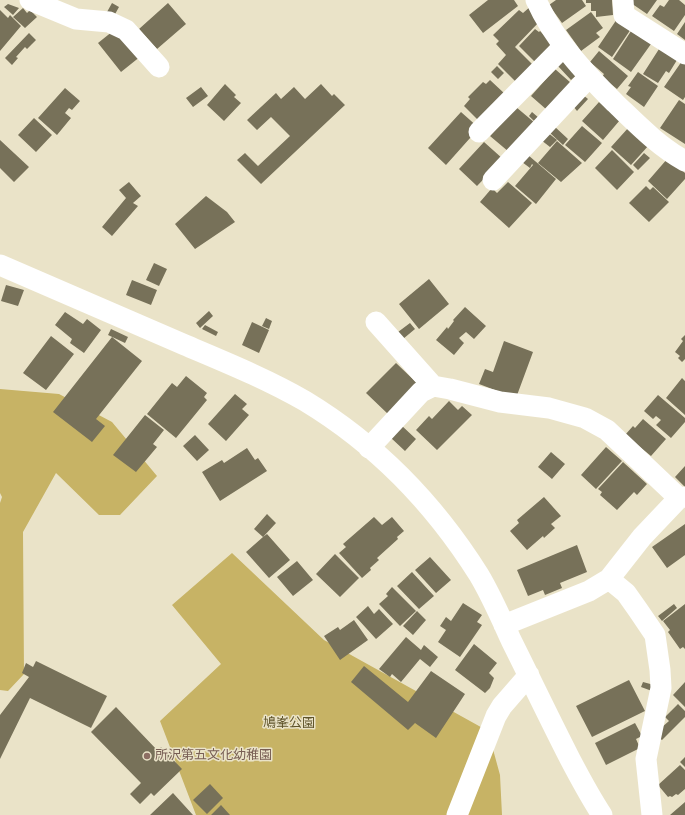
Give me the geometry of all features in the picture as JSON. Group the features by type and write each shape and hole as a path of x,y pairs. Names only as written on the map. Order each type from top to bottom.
{"street":[{"path":"30,0 76,19 109,22 126,30 159,67"},
{"path":"536,0 542,14 563,47 589,77 644,132 685,161"},
{"path":"623,0 624,16 685,54"},
{"path":"479,132 563,47"},
{"path":"493,180 589,77"},
{"path":"0,264 276,386 305,401 370,448 408,484 444,525 463,550 481,578 592,801 602,815"},
{"path":"376,322 433,386"},
{"path":"370,448 421,392 433,386 500,402 549,408 585,418 607,430 682,498 642,537 609,579 589,591 504,625"},
{"path":"609,579 626,593 655,635 661,688 646,759 652,815"},
{"path":"457,815 496,716 502,706 529,675"}],"green space":[{"path":"0,389 59,394 112,422 157,476 120,515 99,515 56,473 23,532 24,674 8,691 0,690 0,503 2,497 0,493"},
{"name":"鳩峯公園","path":"232,553 324,640 488,731 500,775 502,815 196,815 160,721 221,664 172,605"}],"building":[{"path":"488,0 514,0 518,6 483,33 469,15"},
{"path":"556,0 582,0 586,6 562,23 549,5"},
{"path":"586,0 612,0 613,15 596,17 596,11 591,11 591,3 586,3"},
{"path":"628,0 657,0 647,14"},
{"path":"669,0 679,0 685,5 685,15 674,31 652,16 660,5 664,7"},
{"path":"112,3 119,7 114,16 107,12"},
{"path":"168,3 186,24 157,49 139,29"},
{"path":"8,4 19,8 13,15 4,7"},
{"path":"531,6 540,21 515,47 533,65 516,82 498,64 506,55 496,44 499,41 493,35 519,10 523,13"},
{"path":"23,8 27,13 30,10 37,17 25,28 13,17"},
{"path":"0,10 8,18 10,15 21,26 0,51"},
{"path":"591,12 603,28 596,33 600,37 581,51 566,30"},
{"path":"617,19 631,29 612,57 598,47"},
{"path":"685,22 685,40 677,34"},
{"path":"118,27 141,56 121,72 98,43"},
{"path":"535,29 539,32 540,31 554,44 536,63 519,46"},
{"path":"631,31 651,44 631,72 613,59"},
{"path":"29,33 36,40 27,49 25,47 16,57 18,58 12,65 5,58"},
{"path":"659,49 677,60 669,73 666,71 658,83 643,74"},
{"path":"599,51 628,76 617,89 602,77 604,74 590,62"},
{"path":"565,57 579,73 571,80 557,65"},
{"path":"682,61 685,63 685,97 683,100 664,87"},
{"path":"497,66 504,73 498,79 491,72"},
{"path":"555,69 571,83 547,110 531,96"},
{"path":"638,72 658,86 644,107 626,94 631,87 628,86"},
{"path":"490,80 505,94 480,122 464,106 470,99 468,97 483,82 486,84"},
{"path":"225,84 236,95 234,97 241,103 224,121 207,105"},
{"path":"321,84 332,96 334,94 345,105 261,184 237,160 245,153 258,166 290,136 271,117 257,130 247,120 276,93 281,99 294,87 305,99"},
{"path":"201,87 208,96 193,107 186,98"},
{"path":"65,88 80,101 72,110 69,108 65,113 71,118 57,135 38,118"},
{"path":"583,95 588,99 577,111 573,106"},
{"path":"679,100 685,104 685,144 660,128"},
{"path":"599,102 620,120 603,140 582,121"},
{"path":"516,107 535,123 509,152 490,136"},
{"path":"461,112 479,128 446,165 428,148"},
{"path":"532,112 539,118 535,122 529,116"},
{"path":"34,118 52,135 36,152 18,135"},
{"path":"554,126 568,139 563,145 549,132"},
{"path":"582,126 602,143 585,162 565,145"},
{"path":"629,127 649,145 631,165 611,147"},
{"path":"547,132 557,140 550,147 541,140"},
{"path":"0,140 29,167 14,182 0,168"},
{"path":"557,141 582,163 561,182 538,163"},
{"path":"484,142 503,159 477,186 459,169"},
{"path":"612,150 634,172 617,190 595,168"},
{"path":"644,153 650,158 638,170 633,165"},
{"path":"528,155 556,179 536,204 515,186 533,165 532,164 530,168 522,162"},
{"path":"668,158 685,173 685,179 667,199 648,181"},
{"path":"129,182 141,196 133,203 138,206 112,236 102,227 126,198 119,190"},
{"path":"508,182 532,203 509,228 480,202 492,188 497,193"},
{"path":"646,186 650,190 653,187 669,202 649,222 629,203"},
{"path":"206,196 227,212 235,222 195,249 175,224"},
{"path":"154,263 167,269 159,286 146,280"},
{"path":"429,279 449,304 419,329 399,304"},
{"path":"132,280 157,290 151,305 126,295"},
{"path":"6,285 24,290 18,306 1,301"},
{"path":"465,307 486,326 474,339 466,332 459,338 464,343 454,355 436,340 447,327 448,329 454,321 453,320"},
{"path":"209,311 213,316 200,328 196,323"},
{"path":"65,312 83,324 87,319 101,330 84,353 70,343 72,339 55,325"},
{"path":"266,318 272,321 269,329 262,326"},
{"path":"252,322 269,330 259,353 242,345"},
{"path":"410,323 415,329 403,339 398,332"},
{"path":"205,325 218,332 216,336 202,329"},
{"path":"111,329 128,337 125,343 108,335"},
{"path":"685,335 685,359 682,362 678,358 680,356 675,352 683,341 681,339"},
{"path":"51,336 74,354 46,390 23,373"},
{"path":"112,337 142,361 96,419 105,426 92,442 53,412"},
{"path":"504,341 533,352 516,398 479,384 485,369 493,372"},
{"path":"396,363 419,385 389,415 366,393"},
{"path":"186,376 207,393 204,397 207,400 176,438 147,414 172,383 177,387"},
{"path":"682,378 685,381 685,415 666,398"},
{"path":"235,394 247,404 242,409 249,415 226,441 208,424"},
{"path":"658,395 685,418 685,422 671,438 656,425 661,420 656,416 653,419 644,411"},
{"path":"449,401 458,410 462,406 472,415 437,450 416,430 429,416 432,419"},
{"path":"145,415 164,430 153,444 157,447 136,472 113,455"},
{"path":"643,419 666,439 651,456 625,435 633,426 635,428"},
{"path":"401,425 416,439 405,451 390,437"},
{"path":"195,435 209,450 197,461 183,446"},
{"path":"606,447 622,461 596,489 581,475"},
{"path":"247,448 255,460 258,458 267,471 220,501 202,472 222,460 224,463"},
{"path":"551,452 565,464 552,479 538,467"},
{"path":"623,462 647,484 637,495 634,492 617,510 600,495 602,492 598,489"},
{"path":"685,466 685,487 675,477"},
{"path":"544,497 561,516 551,524 555,528 527,550 510,531 519,523 517,520"},
{"path":"267,514 276,523 263,537 254,529"},
{"path":"374,517 382,525 392,517 404,531 397,537 398,539 377,558 379,560 362,578 339,553 346,547 343,544"},
{"path":"685,524 685,555 667,568 652,547"},
{"path":"267,534 290,560 269,578 246,552"},
{"path":"577,545 587,572 560,583 562,588 545,595 543,590 528,596 517,570"},
{"path":"335,554 359,578 340,597 316,574"},
{"path":"430,557 451,580 436,593 415,570"},
{"path":"297,561 313,580 293,596 277,577"},
{"path":"412,572 434,596 419,609 397,586"},
{"path":"392,587 416,611 400,626 379,604 388,596 386,594"},
{"path":"463,603 482,615 477,622 482,625 460,657 438,642 446,630 440,626 446,617 451,621"},
{"path":"674,604 677,608 662,621 658,616"},
{"path":"685,604 685,649 683,647 680,649 668,632 670,630 663,621"},
{"path":"368,606 374,614 379,609 393,624 376,639 356,617"},
{"path":"417,611 426,620 413,635 403,626"},
{"path":"354,620 368,640 340,660 324,636 338,627 340,630"},
{"path":"406,637 421,650 424,645 438,657 430,667 420,659 401,682 392,674 390,677 379,669"},
{"path":"474,644 497,663 489,673 494,678 490,688 485,693 455,670"},
{"path":"36,661 107,696 91,728 30,698 0,759 0,715 29,677 22,673 26,663 33,667"},
{"path":"364,666 408,702 431,671 465,694 436,738 415,723 408,730 351,682"},
{"path":"629,680 645,711 592,737 576,706"},
{"path":"643,682 654,685 652,691 641,687"},
{"path":"685,682 685,707 673,695"},
{"path":"678,704 685,711 685,717 662,740 659,738 661,728 669,721 665,717"},
{"path":"116,707 158,751 161,747 182,769 154,796 151,793 140,804 130,794 141,783 91,732"},
{"path":"635,723 642,736 636,739 640,748 606,765 595,743"},
{"path":"685,757 685,767 680,762"},
{"path":"680,765 685,770 685,789 678,795 676,794 672,797 668,797 658,785"},
{"path":"210,784 223,798 207,814 193,800"},
{"path":"173,793 193,815 150,815"},
{"path":"685,802 685,815 670,815"},
{"path":"221,805 230,815 211,815"}],"place":[{"name":"所沢第五文化幼稚園","path":"147,756"}]}
